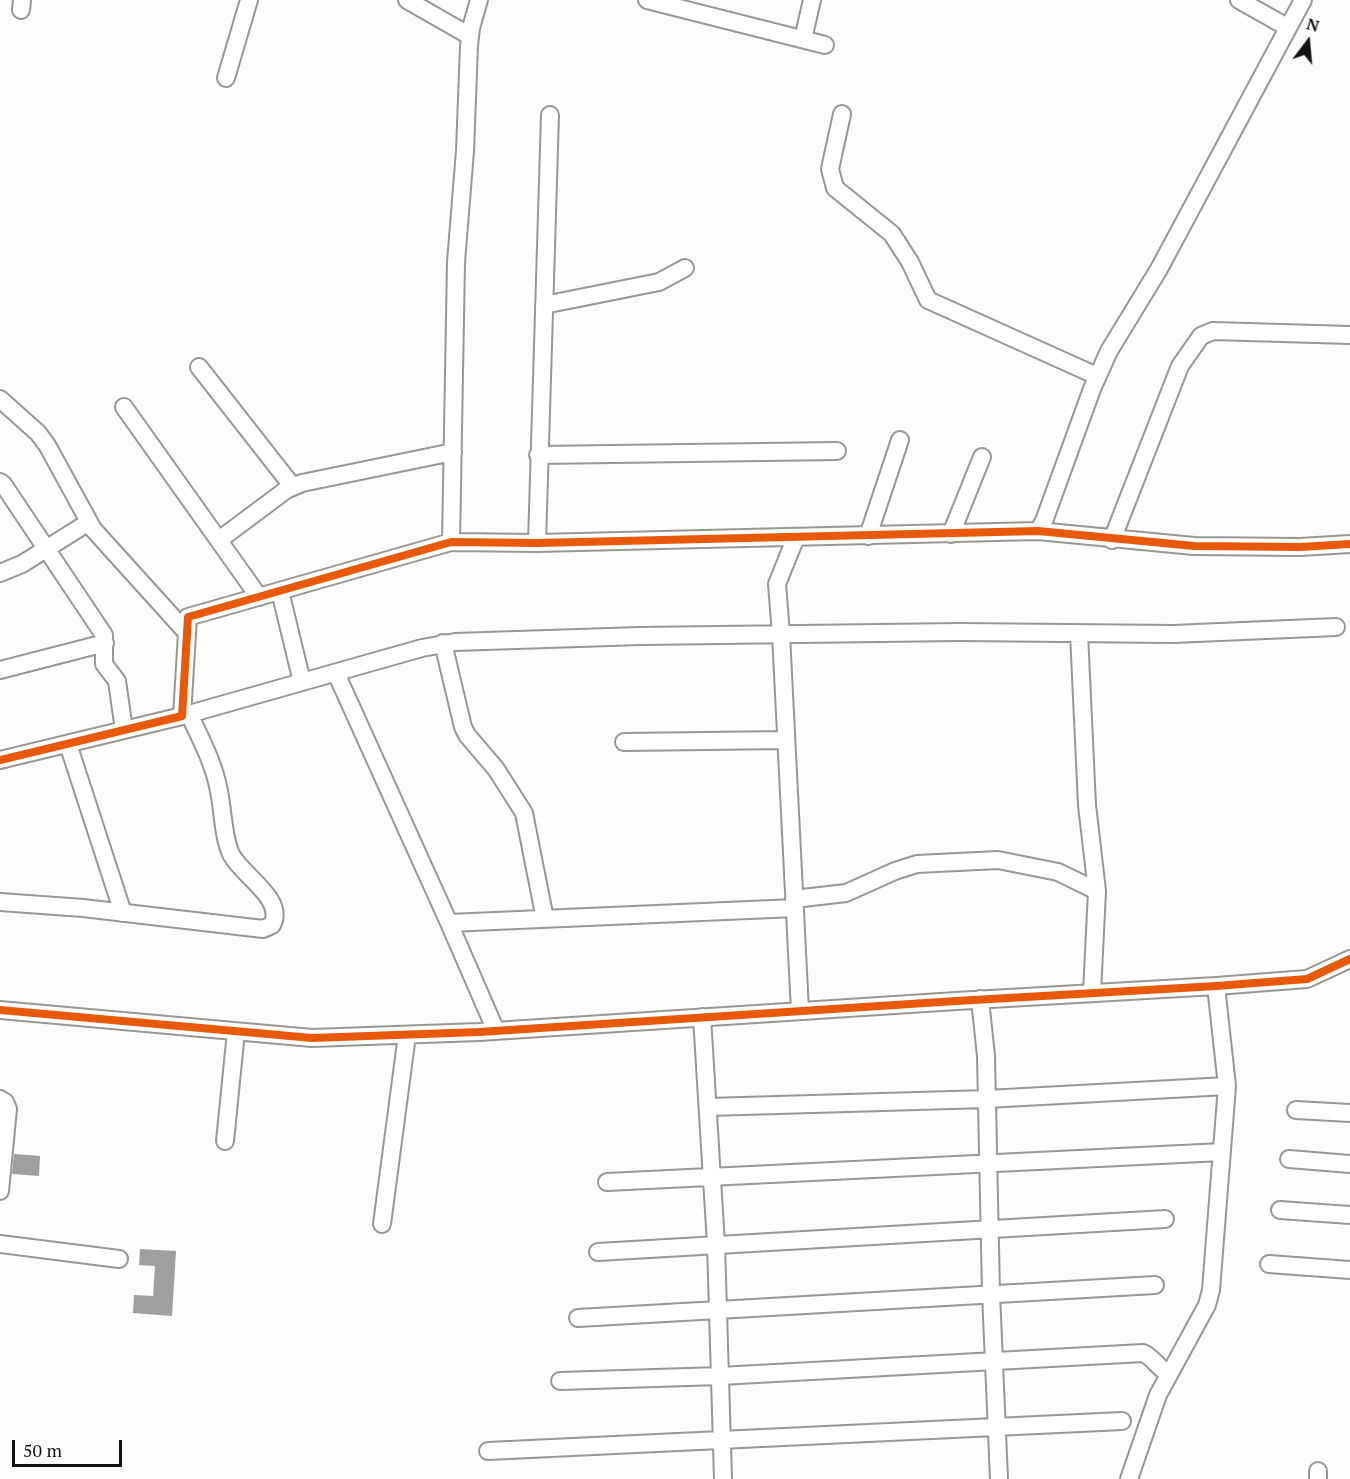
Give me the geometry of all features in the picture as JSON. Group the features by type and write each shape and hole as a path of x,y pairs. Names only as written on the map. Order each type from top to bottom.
{"street":[{"path":"226,78 249,0"},
{"path":"407,0 470,36"},
{"path":"451,542 456,262 470,36 479,0"},
{"path":"803,39 812,0"},
{"path":"1239,0 1287,27"},
{"path":"1038,531 1044,521 1097,376 1109,351 1151,283 1198,198 1303,0"},
{"path":"655,1 825,45"},
{"path":"842,114 830,169 835,188 892,234 910,262 925,297 933,304 1097,376"},
{"path":"537,543 550,115"},
{"path":"544,305 659,282 685,268"},
{"path":"1112,540 1180,366 1201,336 1213,331 1350,335"},
{"path":"199,367 293,487"},
{"path":"0,399 38,433 47,445 89,522 187,633"},
{"path":"124,407 259,597"},
{"path":"868,536 900,440"},
{"path":"538,455 837,451"},
{"path":"219,540 302,483 453,452"},
{"path":"951,534 981,457"},
{"path":"0,482 104,635 104,664 117,681 124,730"},
{"path":"0,573 22,564 89,522"},
{"path":"0,902 263,929 272,925 275,920 275,908 272,902 231,855 217,782 204,744 186,715 188,617 451,542 537,543 1038,531 1112,540 1194,546 1249,548 1350,544"},
{"path":"796,537 777,584 800,1011"},
{"path":"280,591 302,682"},
{"path":"0,760 186,715 443,643 780,634 1173,634 1336,627"},
{"path":"1079,633 1088,805 1097,891 1092,993"},
{"path":"0,670 105,643"},
{"path":"443,643 463,727 496,769 524,813 545,919"},
{"path":"336,673 496,1031"},
{"path":"624,742 786,740"},
{"path":"68,744 123,913"},
{"path":"449,923 795,903 846,893 889,873 930,862 998,860 1058,872 1097,891"},
{"path":"0,1010 312,1038 406,1035 1307,979 1350,959"},
{"path":"1129,1479 1158,1395 1210,1298 1227,1086 1216,986"},
{"path":"980,999 986,1056 989,1230 999,1479"},
{"path":"702,1017 716,1244 723,1479"},
{"path":"225,1141 236,1032"},
{"path":"382,1224 406,1035"},
{"path":"708,1107 987,1100 1227,1086"},
{"path":"0,1099 5,1102 8,1109 0,1191"},
{"path":"1296,1110 1350,1113"},
{"path":"607,1182 1222,1152"},
{"path":"1289,1160 1350,1164"},
{"path":"1280,1210 1350,1215"},
{"path":"598,1252 1165,1219"},
{"path":"0,1244 119,1259"},
{"path":"1269,1264 1350,1270"},
{"path":"578,1318 1155,1285"},
{"path":"560,1381 720,1376 1143,1353 1149,1355 1155,1364 1169,1374"},
{"path":"488,1450 1122,1421"}],"building":[{"path":"14,1154 40,1156 39,1176 12,1174"},
{"path":"140,1249 176,1251 172,1316 133,1313 134,1295 153,1296 155,1266 139,1265"}],"cycle path":[{"path":"0,760 182,716 188,617 451,542 537,543 1038,531 1194,546 1300,547 1350,544"},
{"path":"0,1010 312,1038 479,1032 1307,979 1350,959"}]}
